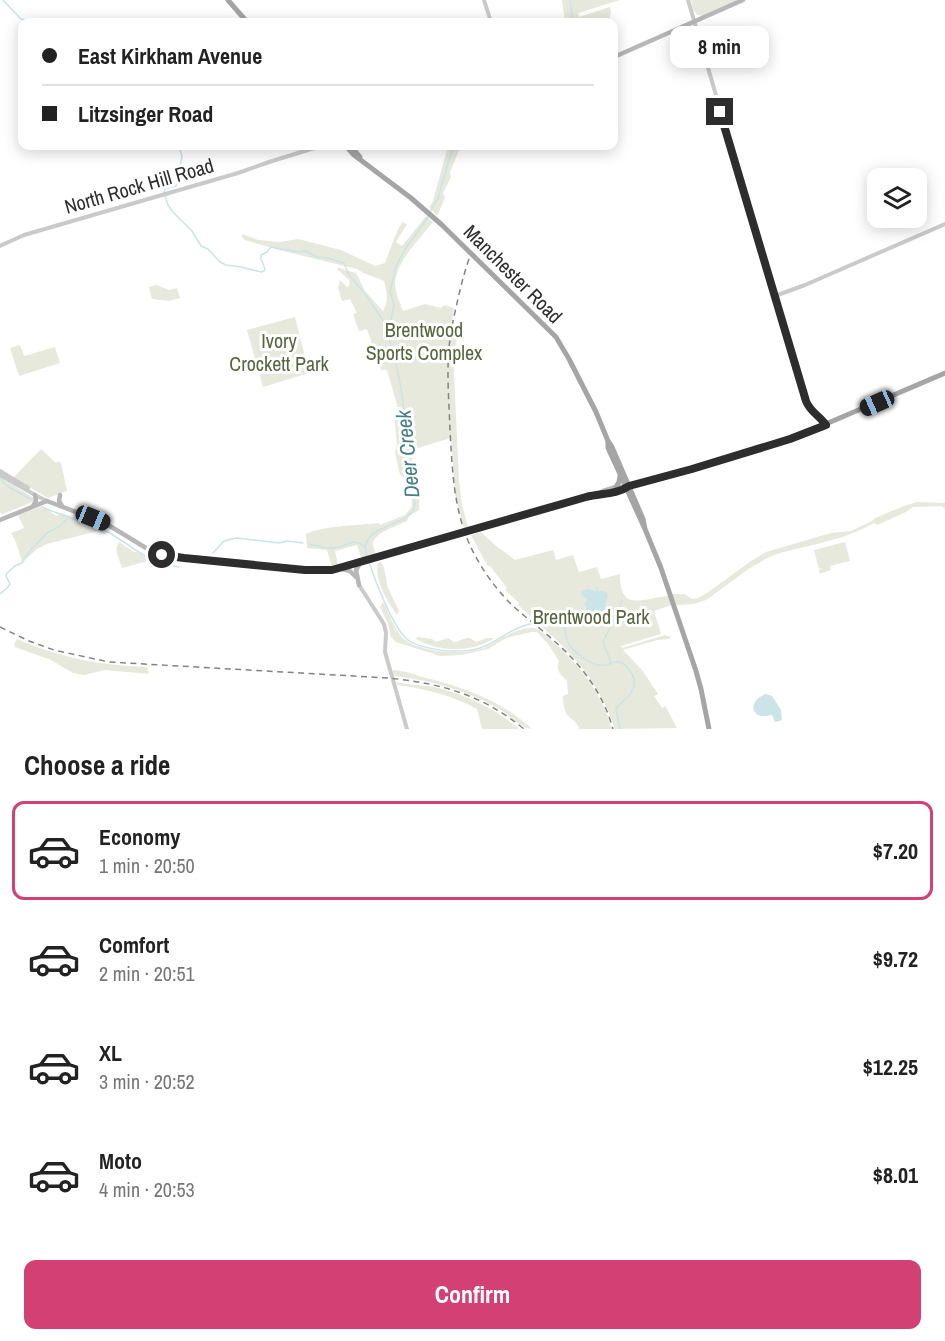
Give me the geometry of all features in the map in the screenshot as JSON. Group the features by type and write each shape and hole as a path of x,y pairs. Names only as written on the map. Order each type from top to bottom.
{"main road":[{"path":"228,0 244,18"},
{"path":"618,55 743,0"},
{"name":"Manchester Road","path":"350,150 437,221 559,342 612,447 664,576 696,671 709,729"},
{"name":"Manchester Road","path":"354,150 360,159"},
{"path":"0,520 47,501 105,523 162,555 305,570 332,570 616,487 696,468 790,439 945,374"},
{"path":"616,487 622,474 643,482"},
{"path":"598,494 604,495 626,486"},
{"path":"60,495 58,499 62,506"},
{"path":"33,506 38,496"},
{"path":"359,585 357,570 363,561"},
{"path":"339,568 350,571 356,577"}],"street":[{"path":"484,0 490,18"},
{"path":"688,0 806,401 826,425"},
{"name":"North Rock Hill Road","path":"0,246 24,235 238,173 308,150"},
{"path":"775,296 945,224"},
{"path":"812,431 819,421 816,414"},
{"path":"0,473 47,501"},
{"path":"352,564 359,585 384,624 385,654 407,729"}],"green space":[{"path":"562,0 620,0 578,13 579,17 610,7 610,18 564,18"},
{"path":"691,0 741,0 702,16 695,13"},
{"path":"447,150 459,150 450,172 451,177 443,193 445,198 437,216 429,207 433,201"},
{"name":"Brentwood Sports Complex","path":"426,216 433,222 404,258 395,286 403,311 425,304 454,308 451,326 457,326 454,374 459,481 468,527 464,529 455,493 451,438 411,450 415,477 419,478 419,510 409,516 407,521 377,536 373,544 376,554 361,558 357,545 335,551 338,565 332,567 327,550 307,548 306,534 332,527 379,523 380,525 405,515 412,507 410,489 407,481 400,475 395,452 397,444 394,415 399,412 387,370 381,370 367,329 359,331 353,314 357,313 350,299 342,301 338,288 340,280 347,287 350,285 349,280 337,269 356,273 365,291 383,311 387,296 384,281 357,269 279,250 245,240 241,236 243,234 258,240 280,242 298,239 341,250 375,266 385,263 402,222 407,224 396,242 402,246"},
{"path":"157,285 169,290 177,288 180,298 169,301 152,299 149,287"},
{"name":"Ivory Crockett Park","path":"295,317 309,373 263,387 247,330"},
{"path":"20,345 24,356 55,347 60,363 19,376 10,348"},
{"path":"41,449 56,463 59,461 61,463 67,491 48,498 13,478"},
{"path":"0,477 37,500 3,514 0,512"},
{"path":"917,502 945,503 945,509 942,506 913,507 877,525 874,523 839,538 777,554 750,568 706,600 694,604 676,605 672,594 684,594 692,599 698,598 766,552 831,533 851,531 875,518"},
{"path":"43,506 56,516 62,513 92,524 107,535 98,531 47,544 22,562 11,533 24,528 18,515"},
{"name":"Brentwood Park","path":"481,532 515,560 553,550 556,560 573,555 579,572 597,567 601,579 620,574 621,586 628,598 641,600 668,596 671,605 654,611 661,634 621,646 622,648 665,635 671,637 623,650 642,670 658,694 654,696 662,708 666,707 677,728 615,729 598,690 587,674 563,646 518,605 519,603 505,590 507,588 487,565 471,535"},
{"path":"119,542 134,552 159,562 160,565 148,561 122,568 116,550"},
{"path":"845,542 850,561 830,566 831,570 820,574 819,570 822,568 819,569 814,550"},
{"path":"381,562 388,588 399,611 397,615 380,583 377,570 378,563"},
{"path":"383,602 394,626 403,638 410,643 431,650 467,652 478,650 520,630 535,628 540,630 571,659 596,691 612,729 579,729 577,723 567,715 563,696 568,694 567,681 558,670 559,661 537,632 506,638 488,649 461,655 440,656 396,642 391,637 380,607"},
{"path":"417,637 432,639 436,642 448,638 454,642 470,638 476,642 494,638 474,647 455,649 434,646 416,639"},
{"path":"17,639 80,659 147,667 149,674 105,670 84,675 73,673 51,660 15,647"},
{"path":"394,670 452,685 481,696 508,710 532,729 524,727 501,710 475,697 436,684 394,676"},
{"path":"396,682 434,687 468,698 489,708 519,729 482,729 477,709 448,696 397,685"}],"water":[{"path":"595,586 598,591 605,591 608,594 606,604 609,611 601,626 596,625 584,614 587,610 585,604 587,599 582,596 581,592 587,589 596,591"},
{"path":"766,694 772,696 781,710 782,719 780,721 775,722 772,715 765,716 755,713 756,701"}],"waterway":[{"path":"3,0 20,18"},
{"name":"Deer Creek","path":"570,0 572,18"},
{"path":"180,150 182,157 178,183 176,186 165,189 164,193 168,205 192,231 201,246 208,249 226,265 261,272 265,269 261,255 271,247 298,252 306,251 317,257 344,263 349,275 365,294 387,326 387,330"},
{"name":"Deer Creek","path":"430,212 438,198 452,150"},
{"name":"Deer Creek","path":"367,557 365,547 371,536 407,517 414,508 415,499 409,472 403,399 387,331 394,305 390,292 396,266 428,217"},
{"path":"0,478 7,486 32,500"},
{"path":"44,508 110,533 156,562 179,567"},
{"path":"0,594 10,584 7,573 22,563 47,533 60,526 69,517"},
{"path":"213,553 224,541 236,538 303,543"},
{"path":"309,544 338,548 353,542 365,547"},
{"name":"Deer Creek","path":"369,562 396,625 408,640 417,645 448,651 473,650 526,625 554,622 563,624 569,644 585,659 599,665 623,663 633,676 634,686 630,695 616,709 620,729"},
{"path":"611,663 603,642 620,609 622,600"}],"railway":[{"path":"469,259 453,322 448,362 452,469 461,520 473,552 489,578 508,601 563,649 582,669 597,691 613,729"},
{"path":"0,627 54,650 109,662 388,678 425,683 477,699 509,717 524,729"}],"route":[{"path":"162,555 305,570 332,570 586,497 622,490 790,439 826,425 806,401 720,112"}]}
